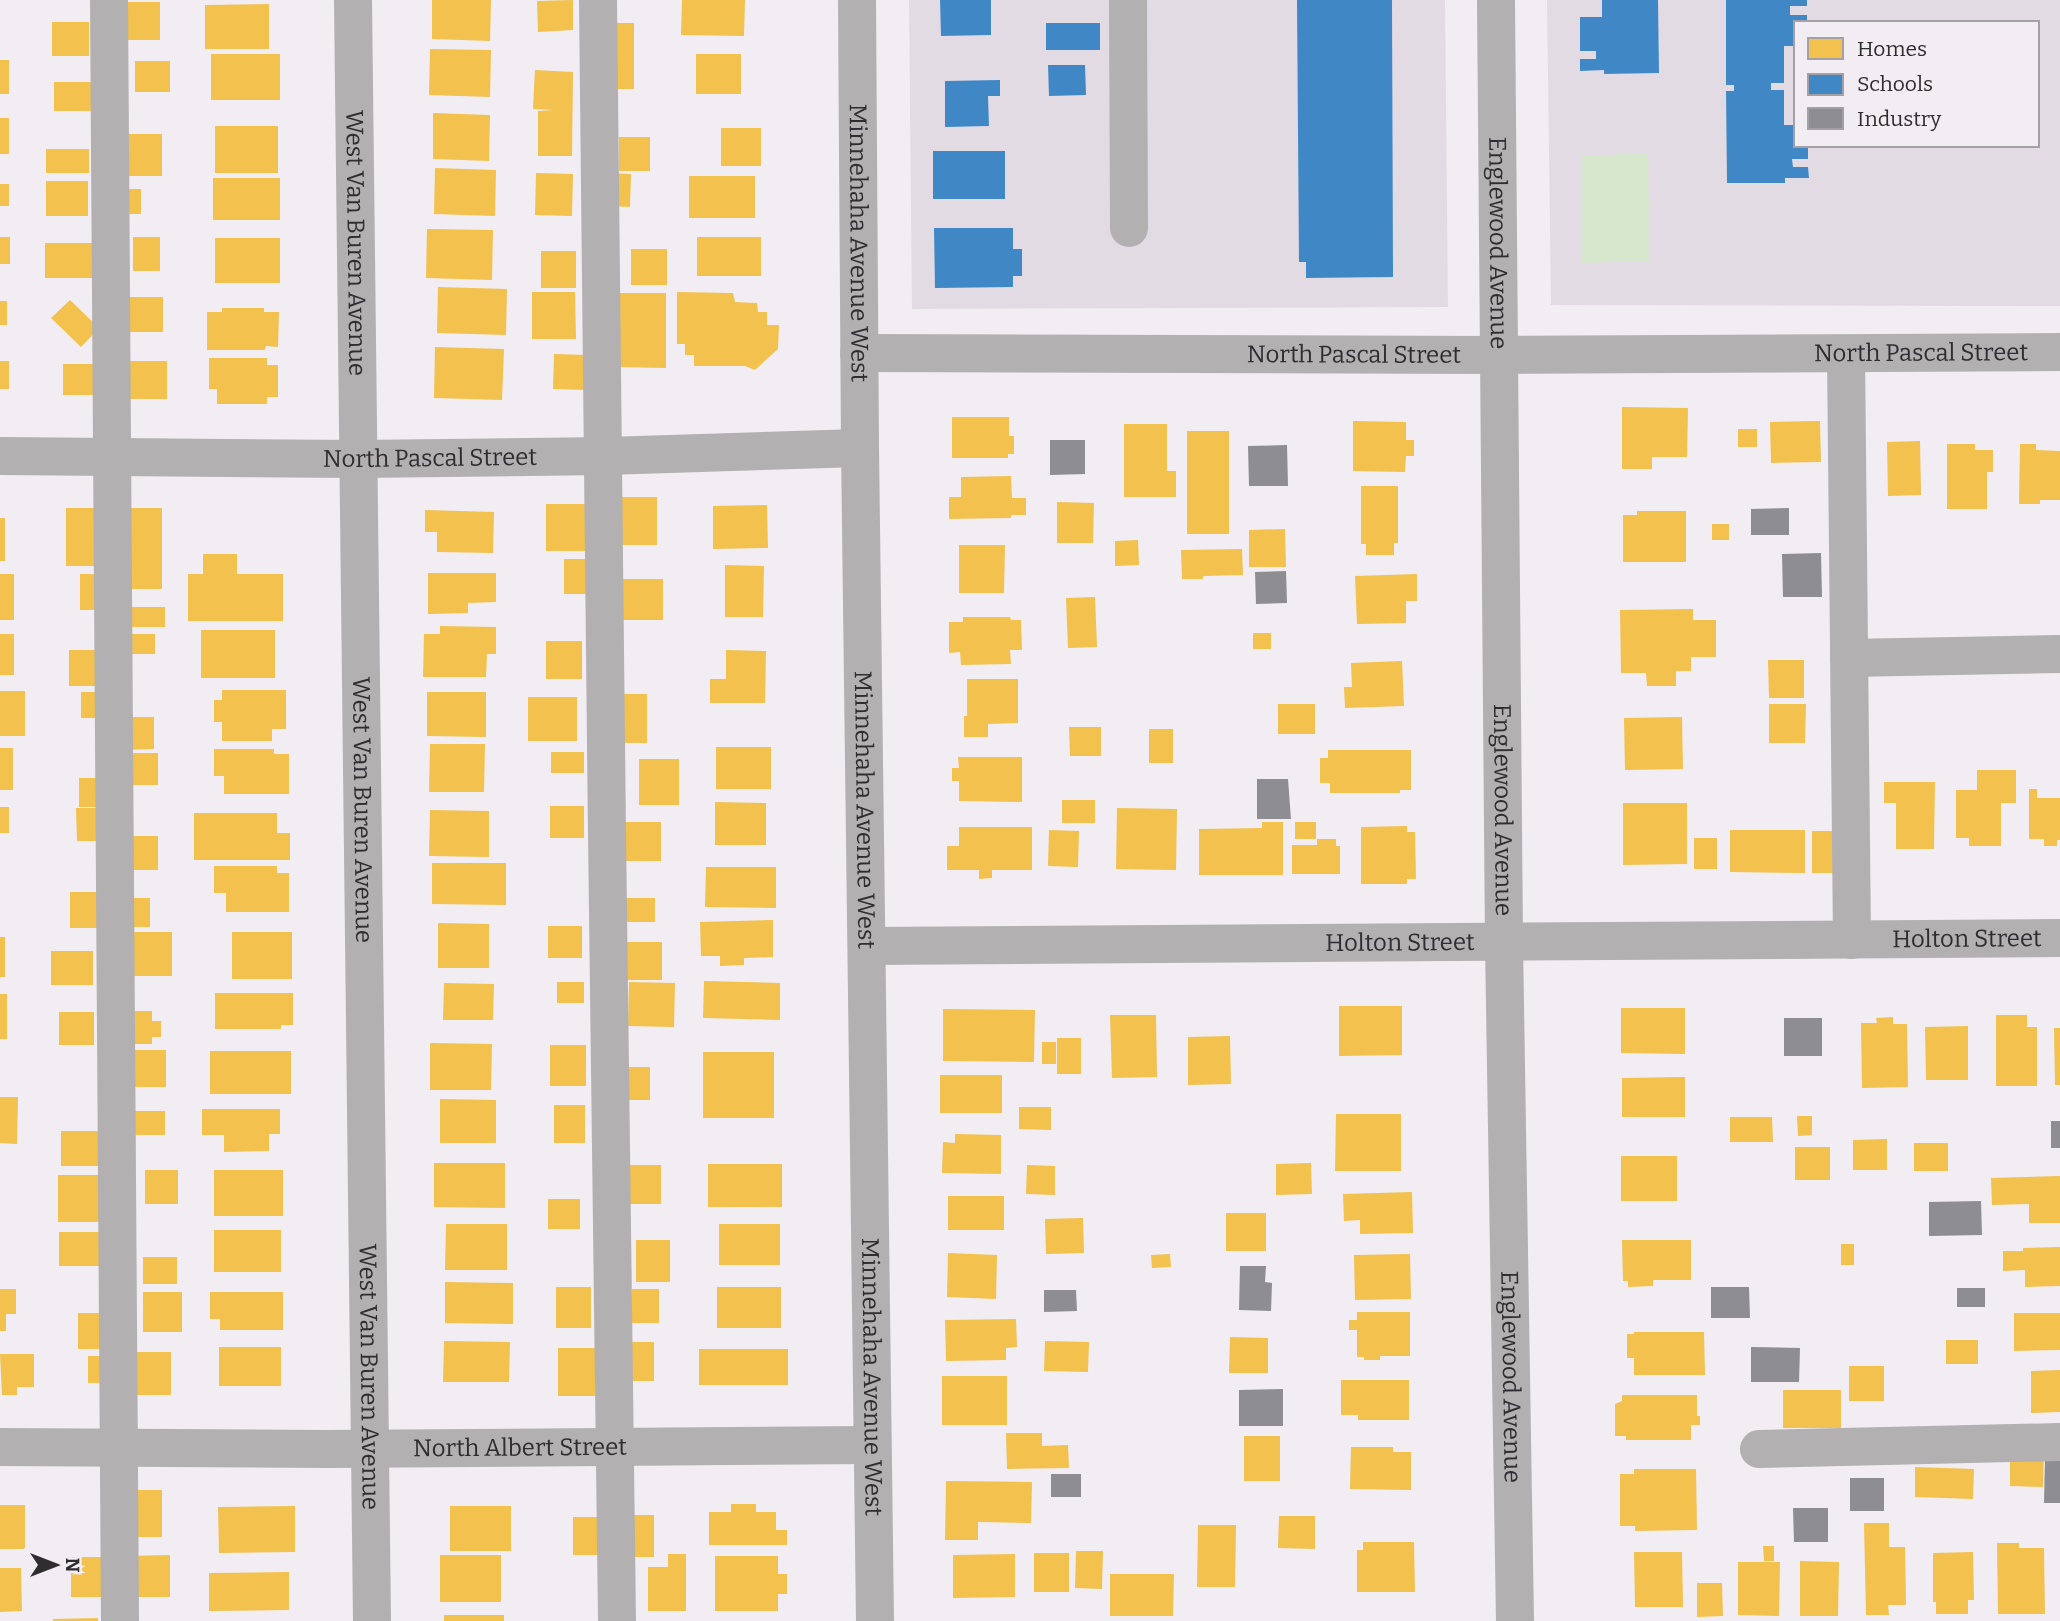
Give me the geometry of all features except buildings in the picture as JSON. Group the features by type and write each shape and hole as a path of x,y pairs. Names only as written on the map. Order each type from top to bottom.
{"street":[{"path":"109,0 120,1621"},
{"name":"West Van Buren Avenue","path":"354,0 372,1621"},
{"path":"598,0 606,456 613,1445 617,1621"},
{"name":"Minnehaha Avenue West","path":"857,0 875,1621"},
{"path":"1128,0 1129,228"},
{"name":"Englewood Avenue","path":"1496,0 1504,943 1515,1621"},
{"name":"North Pascal Street","path":"859,353 1499,355 2060,352"},
{"path":"1846,354 1852,940"},
{"name":"North Pascal Street","path":"0,456 606,456 860,448"},
{"path":"1849,658 2060,654"},
{"name":"Holton Street","path":"868,946 2060,938"},
{"path":"1759,1449 2060,1442"},
{"name":"North Albert Street","path":"0,1447 872,1445"}],"shaded area":[{"path":"909,0 1445,0 1448,307 912,309"},
{"path":"1547,0 2060,0 2060,306 1551,305"}],"green space":[{"path":"1648,153 1650,261 1581,263 1581,156"}]}
